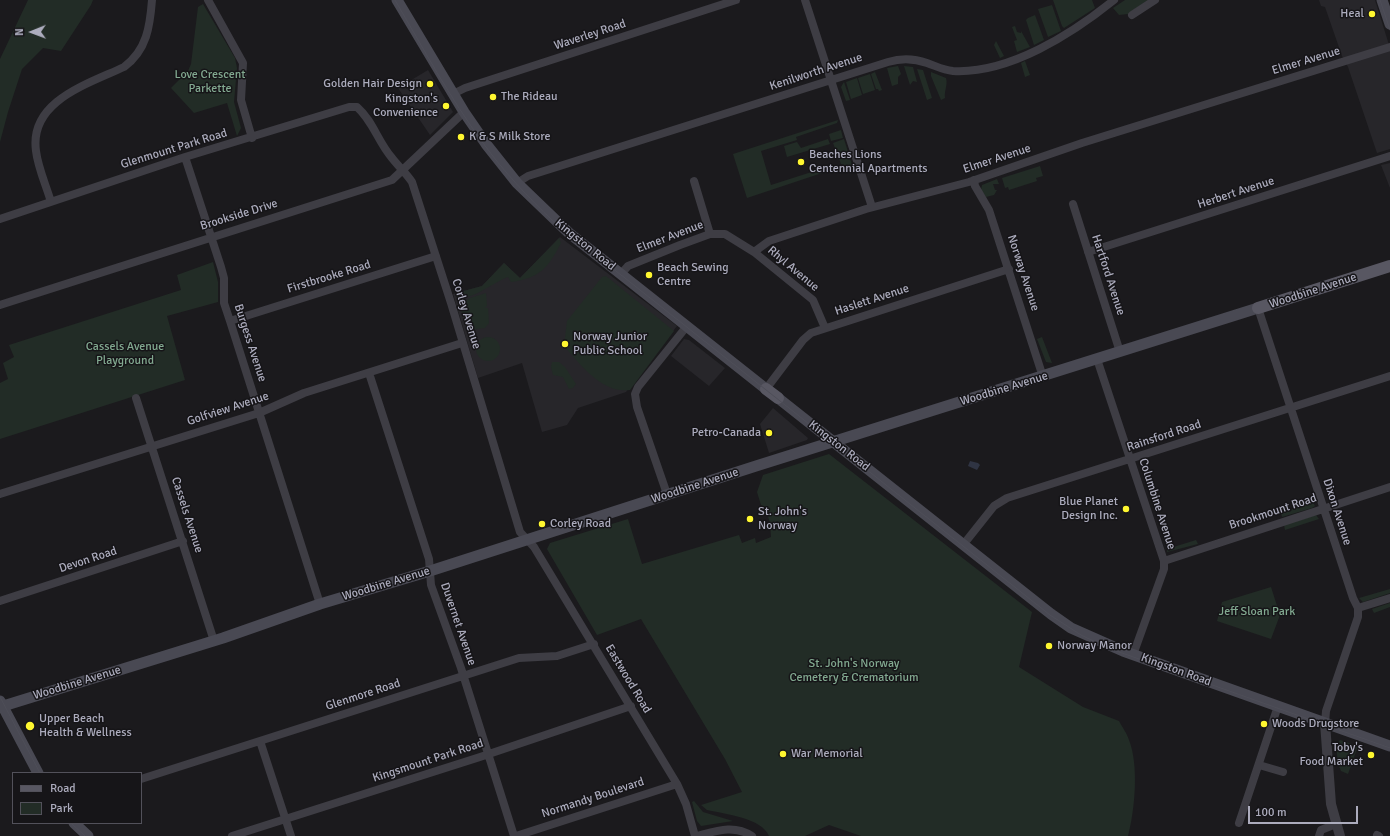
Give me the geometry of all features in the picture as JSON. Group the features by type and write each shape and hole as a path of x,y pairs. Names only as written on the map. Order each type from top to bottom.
{"main road":[{"name":"Kingston Road","path":"397,0 464,112 486,144 517,183 569,233 1051,614 1072,628 1095,640 1133,655 1390,746"},
{"path":"1382,0 1390,24"},
{"name":"Woodbine Avenue","path":"1,705 214,640 320,604 430,571 668,494 1043,377 1390,266"},
{"path":"1,705 37,772"},
{"path":"75,824 88,836"}],"street":[{"path":"51,202 36,152 37,132 41,119 57,100 124,67 133,60 143,46 148,35 152,0"},
{"path":"208,0 243,63 240,100 252,138"},
{"name":"Waverley Road","path":"453,94 465,88 736,0"},
{"path":"805,0 872,208"},
{"name":"Kenilworth Avenue","path":"517,183 528,176 831,79 899,59 914,59 943,70 954,71 993,65 1043,48 1080,25 1114,0"},
{"path":"1132,15 1155,0"},
{"name":"Elmer Avenue","path":"621,274 628,266 710,234 724,234 754,252 769,240 872,208 974,180 1082,143 1390,47"},
{"name":"Glenmount Park Road","path":"0,219 185,157 252,138 349,107 357,106"},
{"name":"Corley Avenue","path":"357,106 366,114 392,158 404,170 412,182 520,532 527,540"},
{"name":"Brookside Drive","path":"0,305 392,180 464,112"},
{"name":"Herbert Avenue","path":"1088,252 1390,156"},
{"name":"Burgess Avenue","path":"185,157 224,278 224,303 320,604"},
{"path":"694,180 710,234"},
{"name":"Norway Avenue","path":"974,180 975,186 989,210 1043,377"},
{"name":"Hartford Avenue","path":"1074,204 1120,352"},
{"name":"Rhyl Avenue","path":"754,252 813,300 825,328"},
{"name":"Firstbrooke Road","path":"230,321 436,256"},
{"name":"Haslett Avenue","path":"766,389 803,340 811,333 1009,269"},
{"name":"Dixon Avenue","path":"1258,308 1323,509 1353,598 1358,608"},
{"path":"668,494 637,406 635,394 638,387 687,326"},
{"name":"Golfview Avenue","path":"0,494 259,412 304,394 462,343"},
{"name":"Columbine Avenue","path":"1096,360 1164,561 1164,569 1133,655"},
{"name":"Duvernet Avenue","path":"369,373 429,559 431,584 463,676 515,836"},
{"name":"Rainsford Road","path":"963,545 994,506 1006,498 1390,376"},
{"name":"Cassels Avenue","path":"136,398 214,640"},
{"name":"Brookmount Road","path":"1164,561 1390,487"},
{"name":"Eastwood Road","path":"527,540 534,547 594,644 677,784 686,804 696,836 728,829 743,831 752,836"},
{"name":"Devon Road","path":"0,601 183,541"},
{"path":"1340,836 1331,798 1325,723 1326,711 1358,617 1358,608 1390,598"},
{"name":"Glenmore Road","path":"142,779 519,658 557,656 594,644"},
{"name":"Kingsmount Park Road","path":"232,836 488,755 631,706"},
{"path":"1239,823 1278,706"},
{"path":"260,741 291,836"},
{"path":"1259,765 1282,772"},
{"name":"Normandy Boulevard","path":"515,836 677,784"},
{"path":"1319,836 1321,830 1336,824"}],"shaded area":[{"path":"1319,0 1375,0 1390,48 1390,149 1377,153 1348,67 1342,56 1325,7 1321,6"},
{"path":"428,70 453,112 430,135 398,88"},
{"path":"1390,163 1390,188 1381,165"},
{"name":"Norway Junior Public School","path":"560,237 677,326 626,392 578,408 567,425 542,432 522,363 478,378 453,294 482,286 504,263 520,278"},
{"path":"684,339 689,340 725,368 709,386 671,356"},
{"path":"773,408 808,438 807,440 769,453 760,424"}],"green space":[{"path":"28,0 93,0 61,51 43,48 22,69 0,142 0,59"},
{"path":"1053,0 1092,0 1095,8 1064,28"},
{"path":"1125,0 1148,0 1128,14 1119,15 1113,8"},
{"name":"Love Crescent Parkette","path":"203,4 235,58 237,68 234,102 241,128 237,136 227,103 194,113 171,88 188,71 191,64 198,7"},
{"path":"1052,5 1061,31 1048,37 1038,9"},
{"path":"1035,15 1044,40 1034,45 1026,20"},
{"path":"1015,26 1017,32 1021,33 1021,31 1030,47 1017,52 1014,41 1017,40 1012,27"},
{"path":"996,41 1004,56 1000,58 994,45"},
{"path":"1025,61 1030,75 1025,77 1021,63"},
{"path":"898,66 901,74 898,77 898,84 892,86 887,68"},
{"path":"904,66 913,67 917,82 913,81 910,85"},
{"path":"917,69 923,70 932,98 927,100"},
{"path":"875,72 882,90 879,91 876,89 871,74"},
{"path":"931,72 946,78 947,83 945,98 941,100 931,76"},
{"path":"870,74 875,90 863,94 858,78"},
{"path":"857,78 862,95 851,99 846,82"},
{"path":"844,82 850,100 846,101 841,87"},
{"path":"838,120 837,123 796,137 797,140 761,151 771,185 824,168 825,172 747,198 733,154"},
{"path":"841,130 843,138 831,141 829,134"},
{"path":"828,139 830,144 787,157 784,146 797,142 801,148"},
{"path":"844,139 853,168 841,164 833,143"},
{"path":"1040,166 1043,176 1036,178 1037,181 1009,190 1008,187 1005,188 1002,178"},
{"path":"997,179 999,184 993,184 995,190 997,190 994,195 986,197 981,190 982,185"},
{"path":"559,238 561,243 552,259 536,274 529,278 511,282 508,277 476,294 463,298 457,298 456,293 482,286 504,263 520,278"},
{"name":"Cassels Avenue Playground","path":"213,262 218,282 218,302 167,316 185,380 0,439 0,383 8,379 3,363 14,357 9,345 181,290 177,275"},
{"path":"606,276 674,331 630,390 620,390 601,383 585,369 564,346 567,321 602,277"},
{"path":"486,293 487,306 485,308 488,308 489,323 485,328 468,330 459,305 470,298"},
{"path":"488,337 493,338 499,344 499,354 493,360 488,361 483,360 477,354 476,349 477,344 483,338"},
{"path":"1042,337 1052,363 1046,362 1037,339"},
{"path":"552,362 559,362 565,367 576,384 573,388 569,389 563,377 553,375 551,367"},
{"name":"St. John's Norway Cemetery & Crematorium","path":"829,454 1032,612 1019,667 1083,707 1119,721 1128,737 1134,762 1135,788 1133,814 1128,836 861,836 829,825 805,836 769,836 759,825 751,821 733,815 707,810 701,805 742,792 725,759 641,619 597,635 547,549 550,543 628,519 642,564 739,535 742,543 755,538 756,543 771,537 770,523 766,510 761,505 757,492 763,475"},
{"path":"1313,502 1315,506 1312,508 1282,517 1281,513"},
{"path":"1316,515 1319,519 1285,530 1284,525"},
{"path":"1196,540 1198,544 1167,552 1167,549"},
{"name":"Jeff Sloan Park","path":"1271,587 1280,615 1271,639 1217,621 1222,602"},
{"path":"1390,589 1390,593 1363,602 1359,598"},
{"path":"1390,603 1390,607 1374,613 1372,609"},
{"path":"1340,740 1358,746 1348,774 1341,771 1338,764 1336,745"},
{"path":"694,801 703,812 733,821 701,826 697,821 692,802"}],"water":[{"path":"970,461 980,465 977,470 968,466"}],"tram line":[{"path":"395,0 448,91 483,143 516,184 553,221 1050,615 1081,635 1108,648 1390,748"},
{"path":"1380,0 1390,30"},
{"path":"0,697 39,772"},
{"path":"72,824 85,836"}],"place":[{"name":"Heal","path":"1372,14"},
{"name":"Golden Hair Design","path":"430,84"},
{"name":"The Rideau","path":"493,97"},
{"name":"Kingston's Convenience","path":"446,106"},
{"name":"K & S Milk Store","path":"461,137"},
{"name":"Beaches Lions Centennial Apartments","path":"801,162"},
{"name":"Beach Sewing Centre","path":"649,275"},
{"name":"Norway Junior Public School","path":"565,344"},
{"name":"Petro-Canada","path":"769,433"},
{"name":"Blue Planet Design Inc.","path":"1126,509"},
{"name":"St. John's Norway","path":"750,519"},
{"name":"Corley Road","path":"542,524"},
{"name":"Norway Manor","path":"1049,646"},
{"name":"Woods Drugstore","path":"1264,724"},
{"name":"Upper Beach Health & Wellness","path":"30,726"},
{"name":"War Memorial","path":"783,754"},
{"name":"Toby's Food Market","path":"1371,755"}]}
